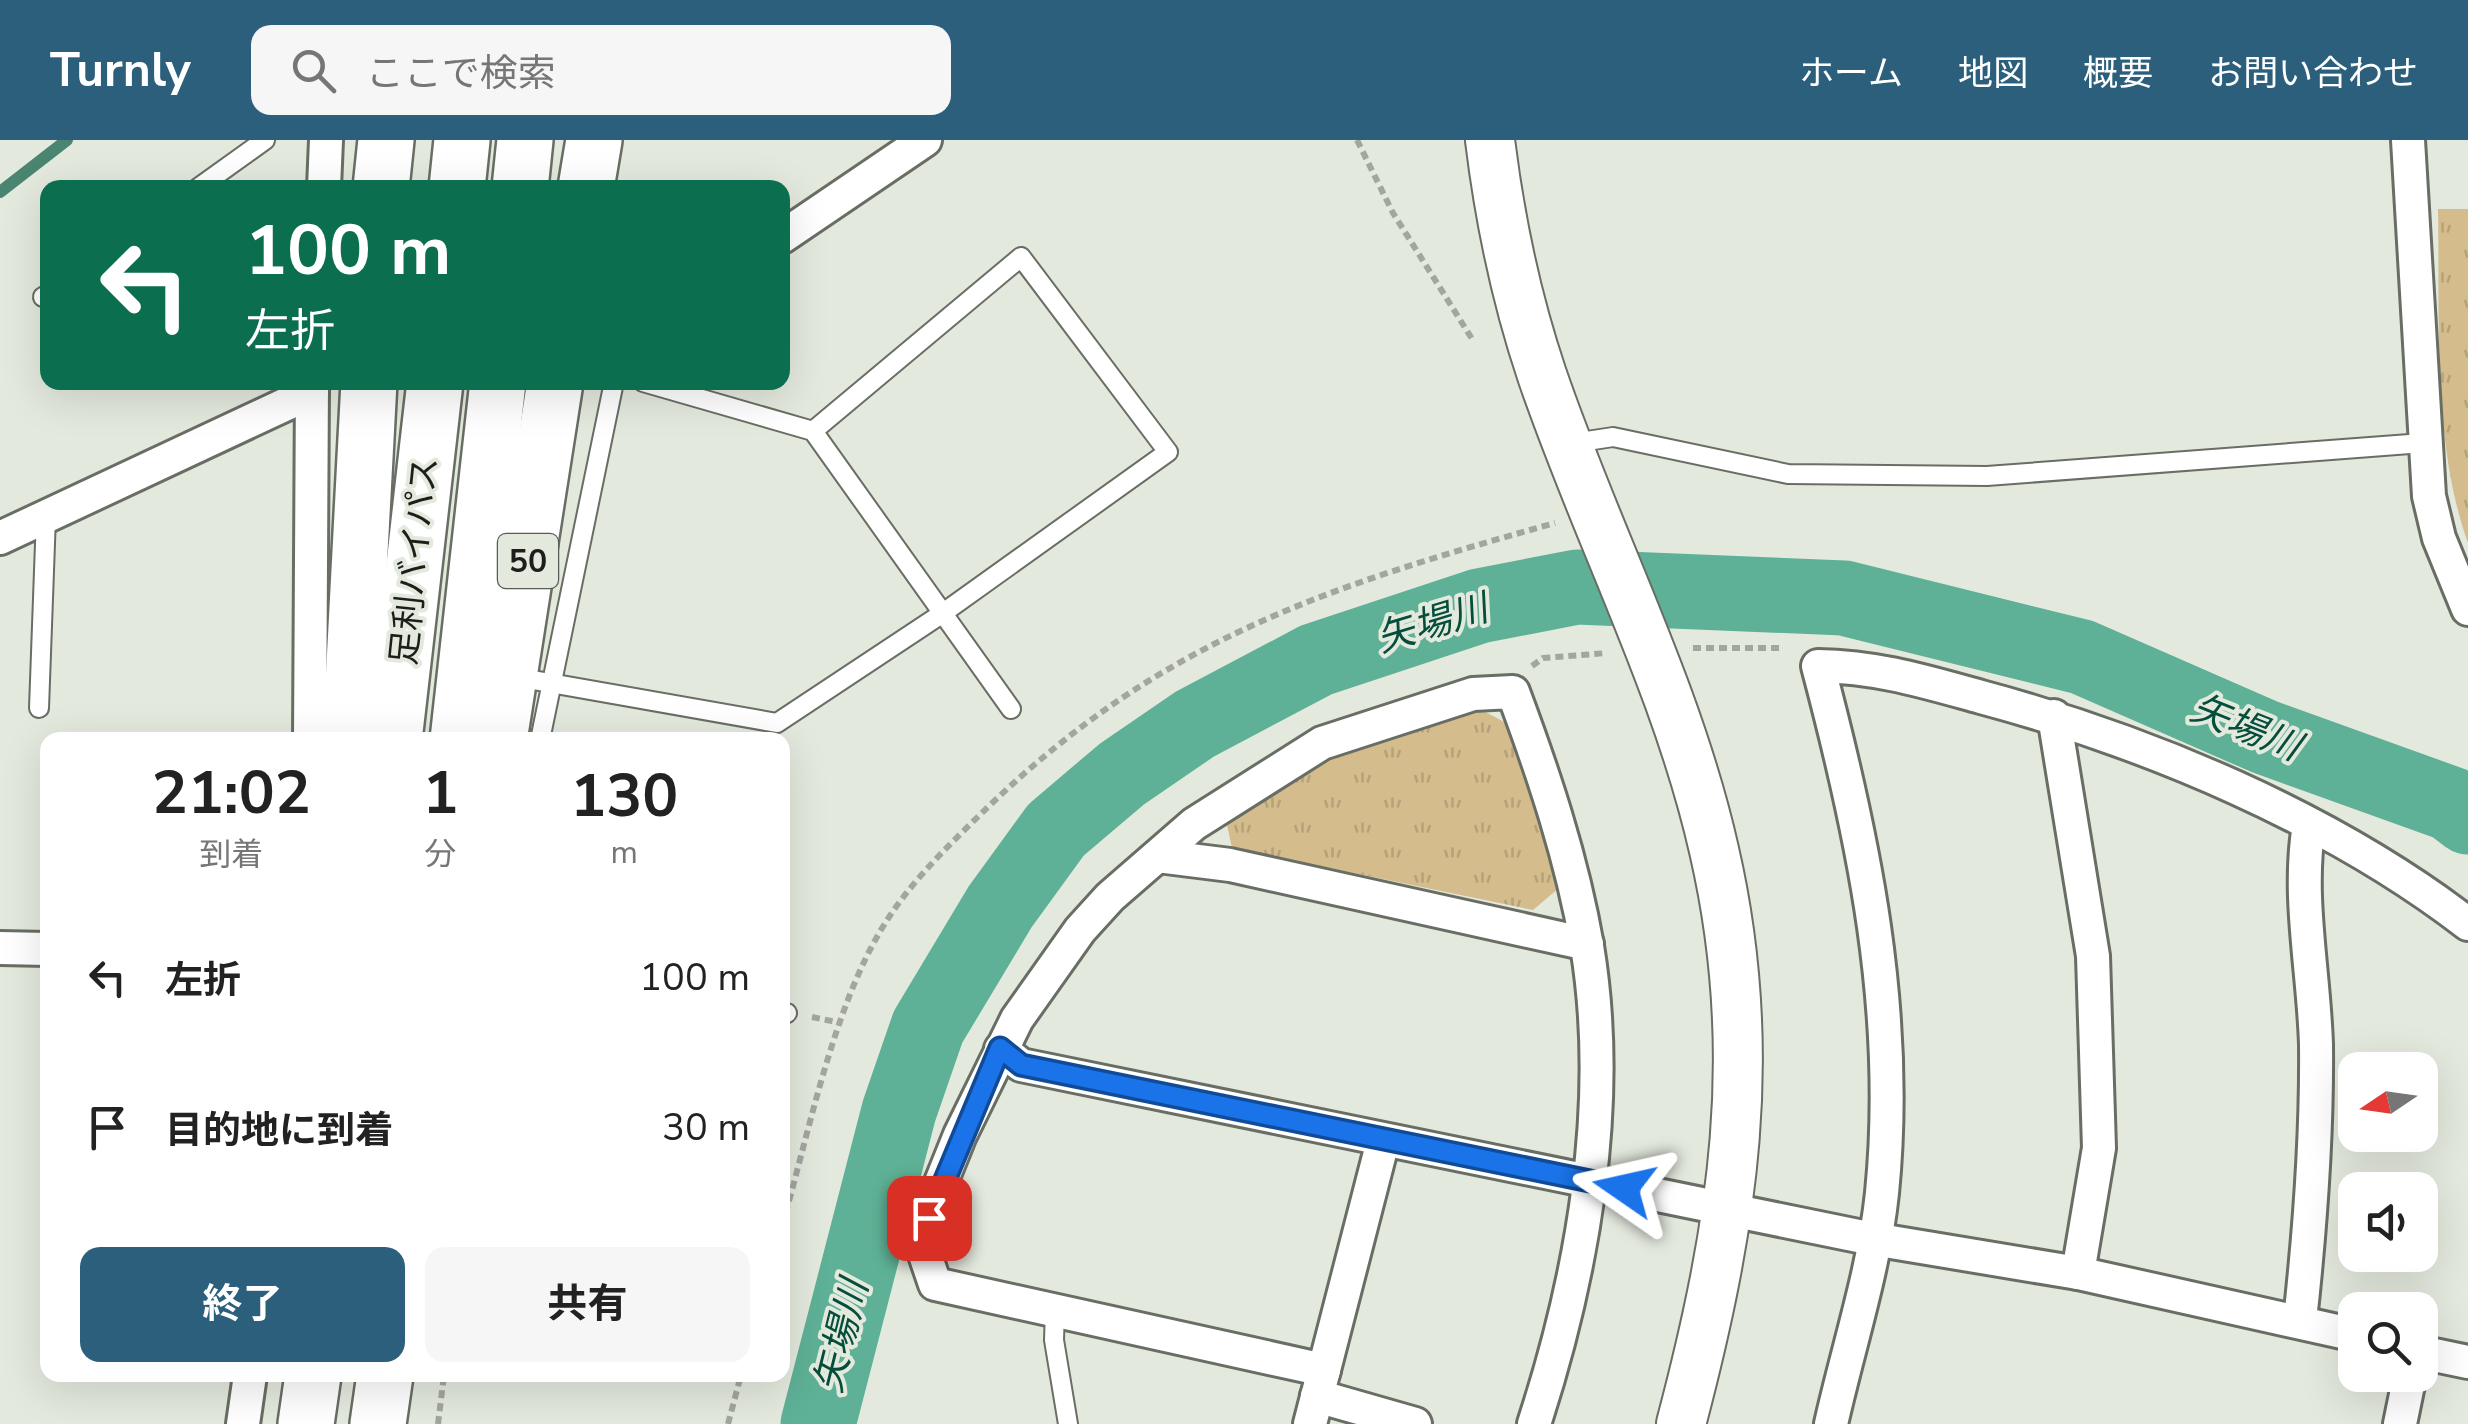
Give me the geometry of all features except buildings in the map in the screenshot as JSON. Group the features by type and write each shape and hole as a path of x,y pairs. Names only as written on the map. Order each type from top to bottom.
{"highway":[{"path":"383,180 386,140"},
{"path":"458,180 462,140"},
{"path":"521,180 525,140"},
{"path":"587,180 594,140"},
{"path":"350,732 370,390"},
{"name":"足利バイパス","path":"395,732 434,390"},
{"name":"足利バイパス","path":"472,732 497,390"},
{"name":"50","path":"478,732 530,680 553,390"},
{"path":"306,1424 312,1382"},
{"path":"378,1424 383,1382"}],"street":[{"path":"324,180 326,140"},
{"path":"790,233 926,140"},
{"path":"1490,140 1516,292 1567,444 1648,646 1694,776 1729,929 1738,1072 1730,1210 1681,1424"},
{"path":"2408,140 2422,443 2439,538 2468,609"},
{"path":"0,538 306,390"},
{"path":"310,732 312,390"},
{"path":"1831,1424 1873,1240 1887,1115 1876,922 1849,783 1818,666 1871,667 2054,716 2151,752 2310,825 2404,878 2468,924"},
{"path":"1415,1424 1317,1397 1055,1310 935,1284 919,1237 1000,1048 1080,930 1158,856 1208,814 1322,743 1473,694 1513,692 1552,798 1586,944 1594,1038 1588,1180 1565,1306 1534,1424"},
{"path":"2054,716 2093,956 2099,1148 2078,1272"},
{"path":"2300,1320 2315,1130 2313,992 2302,868 2310,825"},
{"path":"1158,856 1230,866 1586,944"},
{"path":"0,948 40,949"},
{"path":"1000,1048 1021,1065 1873,1240 2078,1272 2338,1330"},
{"path":"1317,1397 1383,1141"},
{"path":"2438,1356 2468,1362"},
{"path":"243,1424 249,1382"},
{"path":"2400,1424 2407,1392"}],"lane":[{"path":"209,180 265,140"},
{"path":"530,680 776,723 943,613 1168,452 1021,257 813,431"},
{"path":"539,732 530,680 612,390"},
{"path":"672,390 813,431 1012,710"},
{"path":"1567,444 1612,437 1788,474 1987,476 2422,443"},
{"path":"39,708 46,516"},
{"path":"1055,1310 1054,1340 1068,1424"}],"path":[{"path":"1357,140 1393,212 1474,342"},
{"path":"790,1198 841,1023 882,927 920,876 1020,776 1128,691 1208,644 1290,607 1398,567 1599,525"},
{"path":"1527,670 1543,658 1648,646 1780,648"},
{"path":"438,1424 443,1382"},
{"path":"728,1424 739,1382"}],"green space":[{"path":"2438,209 2468,209 2468,543 2456,505 2443,422"},
{"path":"1478,708 1508,724 1543,821 1559,888 1533,910 1232,848 1225,816 1331,753"}],"waterway":[{"path":"0,192 67,140"},
{"name":"矢場川","path":"818,1424 899,1111 928,1027 1000,907 1056,830 1122,774 1195,724 1316,660 1479,606 1577,587 1844,598 2082,657 2265,737 2451,804 2468,817"}],"route":[{"path":"929,1218 960,1135 1000,1048 1021,1065 1624,1188"}]}
